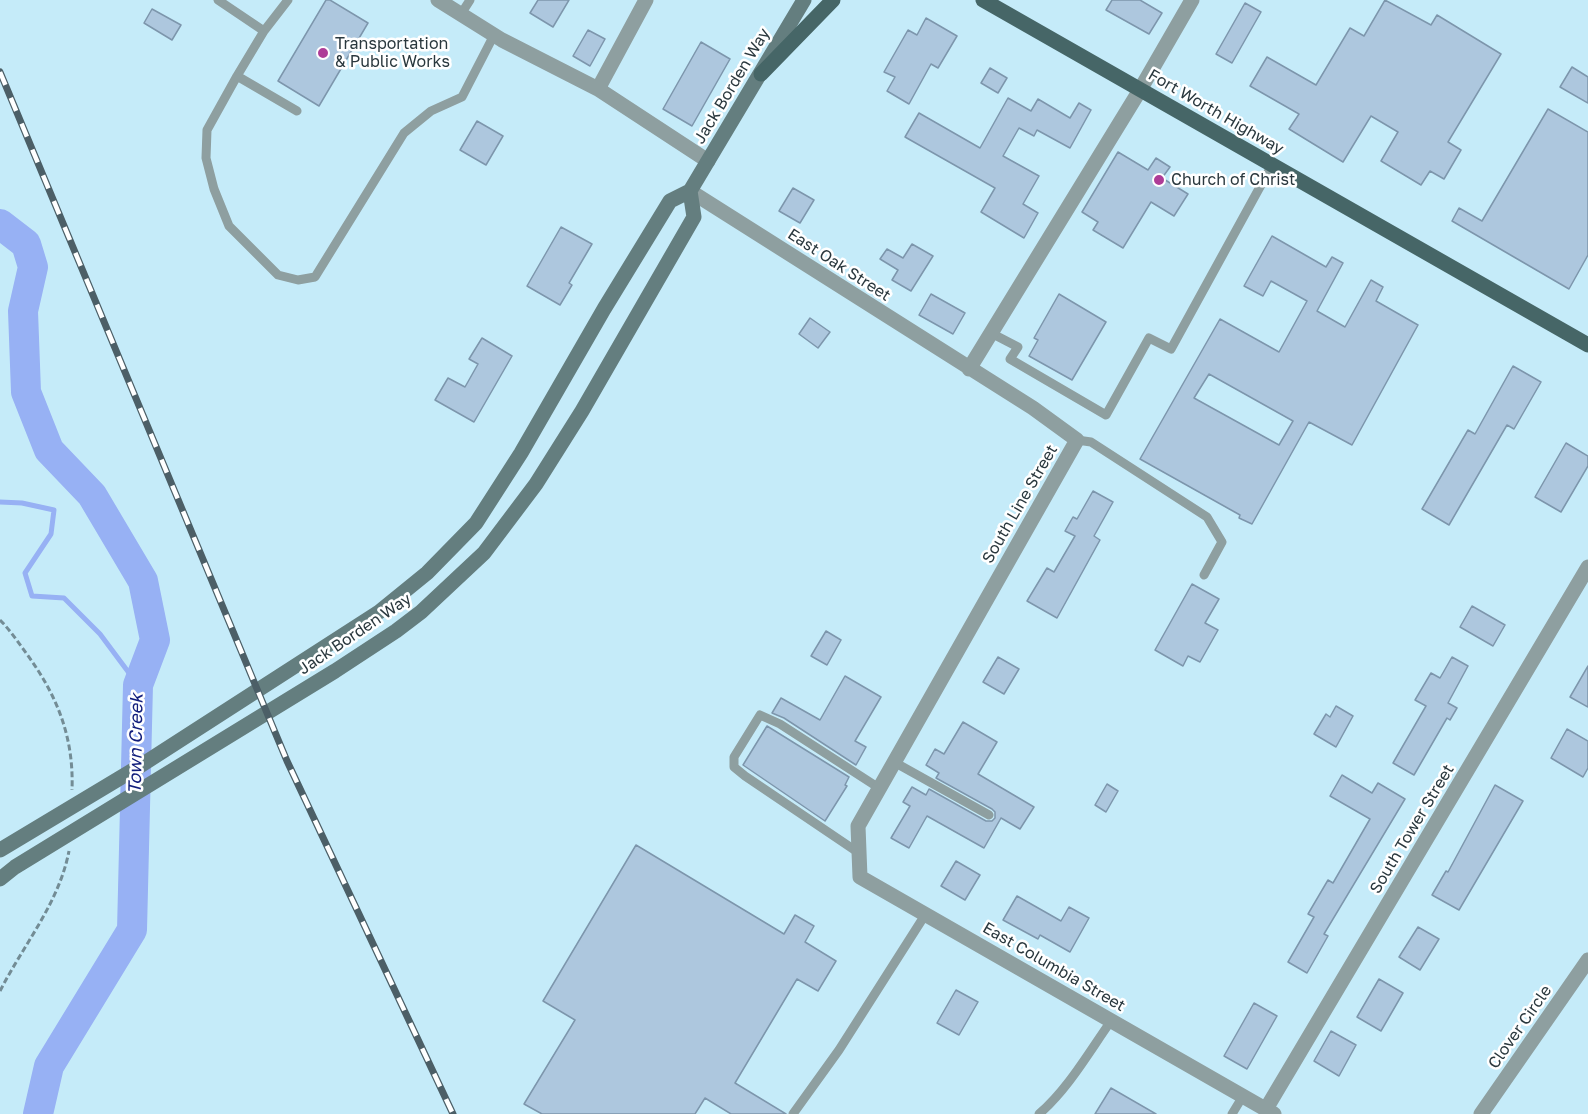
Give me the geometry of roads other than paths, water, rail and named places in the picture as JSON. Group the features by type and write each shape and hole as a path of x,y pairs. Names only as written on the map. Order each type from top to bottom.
{"main road":[{"name":"Jack Borden Way","path":"0,850 140,766 379,612 427,573 476,523 521,453 604,309 670,201 690,191 804,0"},
{"path":"761,74 833,0"},
{"name":"Fort Worth Highway","path":"983,0 1588,345"},
{"name":"Jack Borden Way","path":"0,879 15,867 335,671 396,631 421,612 484,553 536,484 582,411 694,217 690,191"}],"street":[{"path":"438,0 495,35 598,89 708,161"},
{"path":"598,89 646,0"},
{"path":"969,369 1140,90 1192,0"},
{"name":"East Oak Street","path":"690,191 969,369"},
{"name":"South Line Street","path":"858,826 1077,440 1033,408 969,369"},
{"name":"South Tower Street","path":"1270,1112 1588,567"},
{"name":"East Columbia Street","path":"858,826 860,878 1270,1112"},
{"name":"Clover Circle","path":"1481,1114 1588,960"}],"lane":[{"path":"218,0 264,31"},
{"path":"288,0 264,31 207,129 206,158 214,189 229,226 278,275 298,280 315,277 404,133 431,111 462,97 495,35"},
{"path":"461,14 470,0"},
{"path":"237,76 297,111"},
{"path":"991,333 1018,347 1010,359 1106,415 1149,338 1171,349 1272,165"},
{"path":"1077,440 1091,442 1207,517 1222,542 1204,576"},
{"path":"859,853 745,776 734,767 734,758 760,715 780,724 879,788"},
{"path":"894,762 989,815"},
{"path":"793,1114 838,1050 925,915"},
{"path":"1039,1114 1077,1070 1111,1021"},
{"path":"1232,1114 1243,1096"}],"waterway":[{"name":"Town Creek","path":"0,224 26,244 33,267 23,311 26,392 49,450 92,495 143,581 155,640 138,685 132,930 49,1066 38,1114"},
{"path":"0,502 22,503 54,510 51,534 25,573 32,596 64,598 100,634 138,685"}],"railway":[{"path":"0,72 287,761 453,1114"}],"place":[{"name":"Transportation & Public Works","path":"323,53"},
{"name":"Church of Christ","path":"1159,180"}]}
